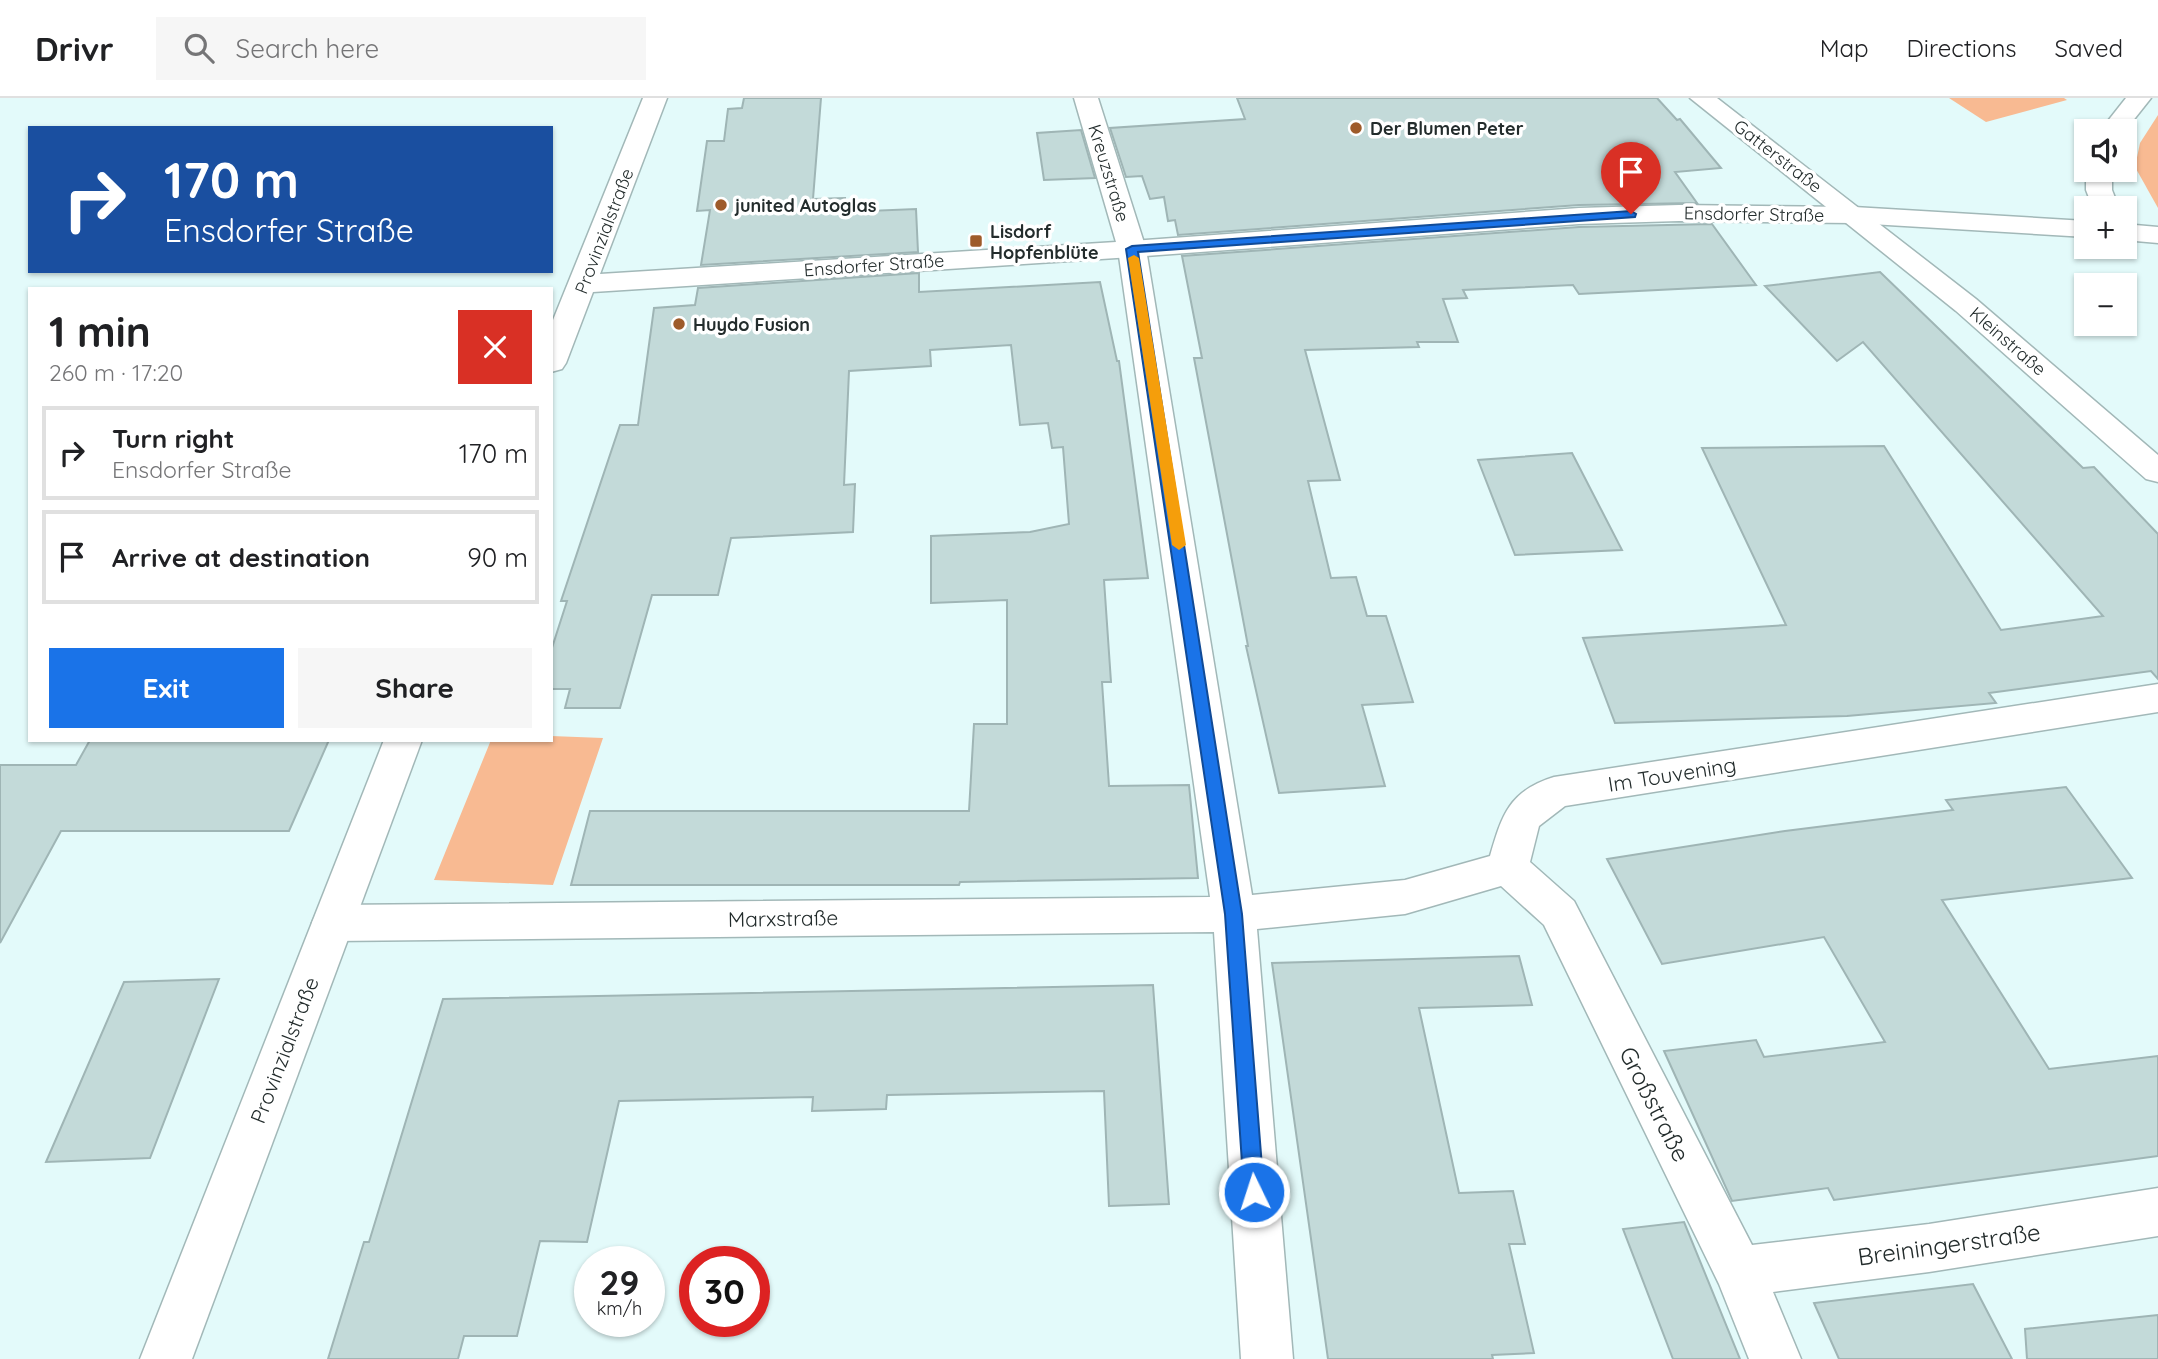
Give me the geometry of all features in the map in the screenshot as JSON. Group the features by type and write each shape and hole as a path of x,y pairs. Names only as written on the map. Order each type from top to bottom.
{"street":[{"name":"Provinzialstraße","path":"553,358 655,98"},
{"name":"Kreuzstraße","path":"1086,98 1132,249 1234,914 1267,1359"},
{"name":"Gatterstraße","path":"1702,98 1854,215"},
{"path":"2122,119 2139,98"},
{"name":"Ensdorfer Straße","path":"583,284 1132,249 1579,216 1679,213 1854,215 2074,228"},
{"name":"Kleinstraße","path":"1854,215 1966,305 2158,472"},
{"path":"2137,233 2158,235"},
{"name":"Im Touvening","path":"1508,867 1521,818 1554,792 2158,698"},
{"name":"Provinzialstraße","path":"166,1359 402,742"},
{"path":"1234,914 1405,897 1468,881 1508,867"},
{"name":"Großstraße","path":"1508,867 1559,913 1739,1271 1775,1359"},
{"name":"Marxstraße","path":"332,923 1234,914"},
{"name":"Breiningerstraße","path":"1739,1271 1930,1248 2158,1212"}],"shaded area":[{"path":"1949,98 2064,98 2067,100 1986,122"},
{"path":"2158,115 2158,208 2137,171 2140,143"},
{"path":"553,736 603,738 553,885 434,880 490,742 553,742"}],"building":[{"path":"744,98 821,98 813,199 845,198 844,212 916,209 918,252 701,265 710,210 697,211 707,141 724,141 728,109 742,108"},
{"path":"1237,98 1657,98 1677,120 1680,119 1721,168 1675,172 1697,203 1579,205 1178,235 1175,220 1168,221 1164,197 1150,199 1142,176 1126,177 1110,128 1245,119"},
{"path":"1081,130 1095,178 1044,180 1037,133"},
{"path":"1712,224 1756,285 1579,294 1573,285 1463,290 1467,298 1443,299 1458,342 1417,342 1419,347 1305,350 1340,480 1308,481 1331,578 1356,577 1367,616 1386,616 1413,702 1362,705 1385,786 1279,793 1246,646 1194,358 1202,358 1182,256 1579,227"},
{"path":"1880,272 2083,468 2094,467 2158,534 2158,679 2151,671 1989,693 1996,703 1847,716 1615,723 1583,638 1786,625 1702,448 1884,446 2001,630 2103,616 1863,342 1837,361 1765,286"},
{"path":"919,273 919,292 1100,282 1119,361 1148,578 1104,580 1111,682 1102,682 1109,786 1189,785 1198,878 960,882 959,885 571,885 590,811 969,811 974,724 1007,724 1007,600 931,603 931,536 1030,532 1069,524 1063,447 1052,448 1048,423 1020,425 1011,345 930,350 931,366 849,371 844,485 855,484 853,532 731,538 718,595 652,595 620,708 565,708 570,689 553,689 553,645 567,601 561,601 620,425 638,425 654,308 695,305 698,288"},
{"path":"1572,453 1622,550 1515,555 1478,460"},
{"path":"89,742 328,742 289,831 61,831 0,943 0,765 76,765"},
{"path":"2066,787 2132,878 1942,900 2049,1069 2158,1056 2158,1156 1834,1200 1828,1188 1732,1201 1664,1051 1756,1040 1764,1057 1885,1042 1824,937 1662,964 1607,859 1785,831 1953,810 1946,800"},
{"path":"1519,956 1532,1005 1419,1008 1459,1193 1513,1191 1525,1244 1509,1244 1534,1353 1492,1355 1493,1359 1328,1359 1272,963"},
{"path":"219,979 150,1158 46,1162 124,982"},
{"path":"1153,985 1169,1204 1109,1206 1104,1091 887,1095 886,1109 812,1111 813,1097 619,1101 587,1242 540,1241 517,1336 464,1336 458,1359 328,1359 364,1242 369,1242 443,999"},
{"path":"1684,1222 1740,1359 1673,1359 1623,1229"},
{"path":"1973,1284 2012,1359 1839,1359 1814,1303"},
{"path":"2158,1315 2158,1359 2027,1359 2025,1329"}],"slow traffic":[{"path":"1134,258 1179,545"}],"place":[{"name":"Der Blumen Peter","path":"1356,128"},
{"name":"junited Autoglas","path":"721,205"},
{"name":"Lisdorf Hopfenblüte","path":"976,241"},
{"name":"Huydo Fusion","path":"679,324"}],"route":[{"path":"1254,1192 1234,914 1132,249 1631,214"}]}
